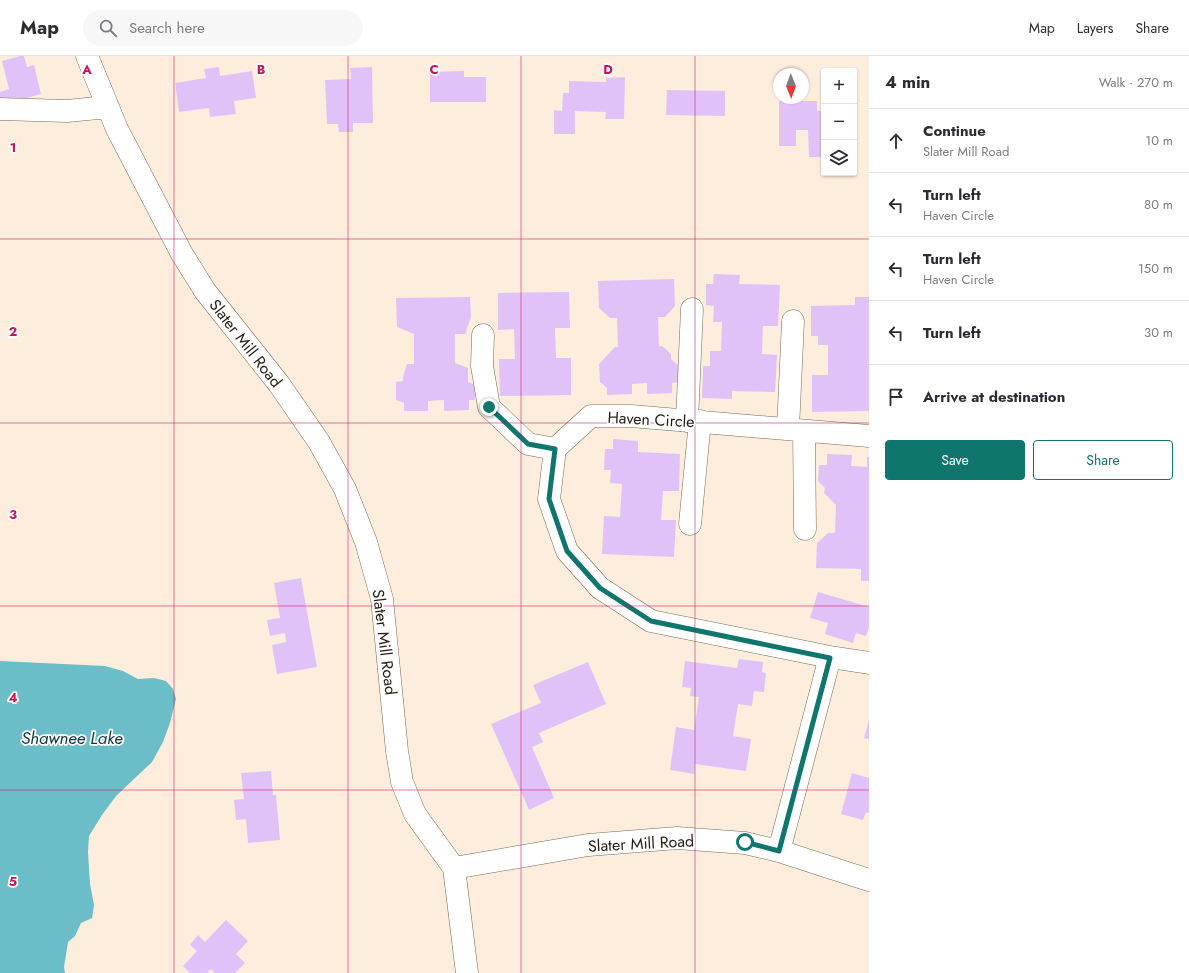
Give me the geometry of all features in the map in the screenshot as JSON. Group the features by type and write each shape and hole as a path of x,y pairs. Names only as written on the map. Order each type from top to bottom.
{"street":[{"name":"Slater Mill Road","path":"87,56 117,129 182,254 205,291 279,384 319,442 345,489 366,542 382,599 397,751 402,782 415,814 454,868 588,845 677,838 745,842 779,851 869,880"},
{"path":"0,109 67,111 108,107"},
{"path":"690,524 693,421 692,309"},
{"path":"793,321 796,430 805,529"},
{"path":"483,335 482,366 489,407 528,444 555,449 549,499 567,551 600,588 651,621 830,658 869,663"},
{"name":"Haven Circle","path":"555,449 591,416 631,416 869,436"},
{"path":"779,851 830,658"},
{"path":"454,868 467,973"}],"water":[{"name":"Shawnee Lake","path":"0,661 105,666 123,671 138,679 154,678 166,681 173,689 176,699 170,723 163,742 152,762 116,796 89,836 88,852 90,884 94,905 92,918 81,923 75,936 68,942 64,967 65,973 0,973"}],"building":[{"path":"24,56 27,67 34,65 41,94 0,105 0,92 9,89 2,61"},
{"path":"219,67 220,76 252,71 256,98 234,101 236,114 210,117 209,108 179,112 175,83 206,78 204,69"},
{"path":"372,67 373,123 353,123 353,132 339,132 338,124 327,124 325,80 351,79 350,68"},
{"path":"464,71 464,77 486,77 486,102 430,102 430,72"},
{"path":"625,77 624,119 605,119 606,112 575,111 575,134 554,134 554,110 562,111 563,93 569,93 569,81 606,82 606,78"},
{"path":"667,90 725,91 725,116 666,115"},
{"path":"809,101 817,101 817,111 821,111 821,157 809,157 808,130 796,130 796,146 779,146 779,104 809,104"},
{"path":"714,274 740,275 739,284 780,285 778,326 763,326 762,354 777,355 775,392 732,391 732,399 702,398 703,366 710,366 710,351 721,351 722,322 713,322 714,306 706,305 706,284 713,284"},
{"path":"674,279 675,306 665,317 658,317 659,346 662,346 671,354 671,359 678,365 679,382 672,383 672,393 647,394 647,383 632,384 632,394 607,395 607,388 600,382 599,364 615,347 618,347 617,318 610,318 599,308 598,281"},
{"path":"569,292 570,328 555,328 556,358 571,358 571,395 500,396 499,359 515,359 514,329 498,330 498,293"},
{"path":"470,297 471,317 465,334 455,334 455,363 468,368 468,382 475,385 475,400 469,400 469,410 444,411 444,400 428,401 428,411 404,411 404,403 396,400 396,382 403,381 407,364 414,364 414,334 397,327 396,298"},
{"path":"855,297 869,297 869,411 812,412 812,375 828,375 828,345 818,345 818,336 811,336 811,306 855,305"},
{"path":"613,439 638,441 638,452 680,454 679,491 663,491 661,520 676,520 674,557 602,554 604,516 620,517 622,484 610,483 611,470 604,470 605,449 613,449"},
{"path":"827,454 852,455 851,466 867,467 867,457 869,457 869,581 861,581 861,569 816,568 817,543 828,533 835,533 836,505 824,493 825,488 818,481 819,465 827,465"},
{"path":"301,578 317,667 277,674 272,645 286,642 285,633 270,636 267,620 280,618 274,583"},
{"path":"818,592 869,607 869,627 866,636 856,633 853,643 825,634 828,623 810,618"},
{"path":"739,659 763,662 762,672 766,673 764,692 754,691 752,706 738,704 733,736 751,739 746,771 695,764 694,774 670,770 676,727 694,730 699,697 690,696 691,688 682,687 685,661 737,668"},
{"path":"588,662 606,704 539,733 543,742 532,747 554,798 529,810 491,724 541,703 533,685"},
{"path":"869,720 869,739 864,738"},
{"path":"271,771 273,795 276,795 280,840 248,843 246,819 236,820 234,800 244,799 241,773"},
{"path":"852,773 869,778 869,813 866,812 863,820 841,814"},
{"path":"226,920 248,941 236,954 245,963 235,973 215,973 211,969 207,973 190,973 183,966 197,951 190,945 198,935 205,942"}],"route":[{"path":"489,407 528,444 555,449 549,499 567,551 600,588 651,621 830,658 779,851 745,842"}]}
